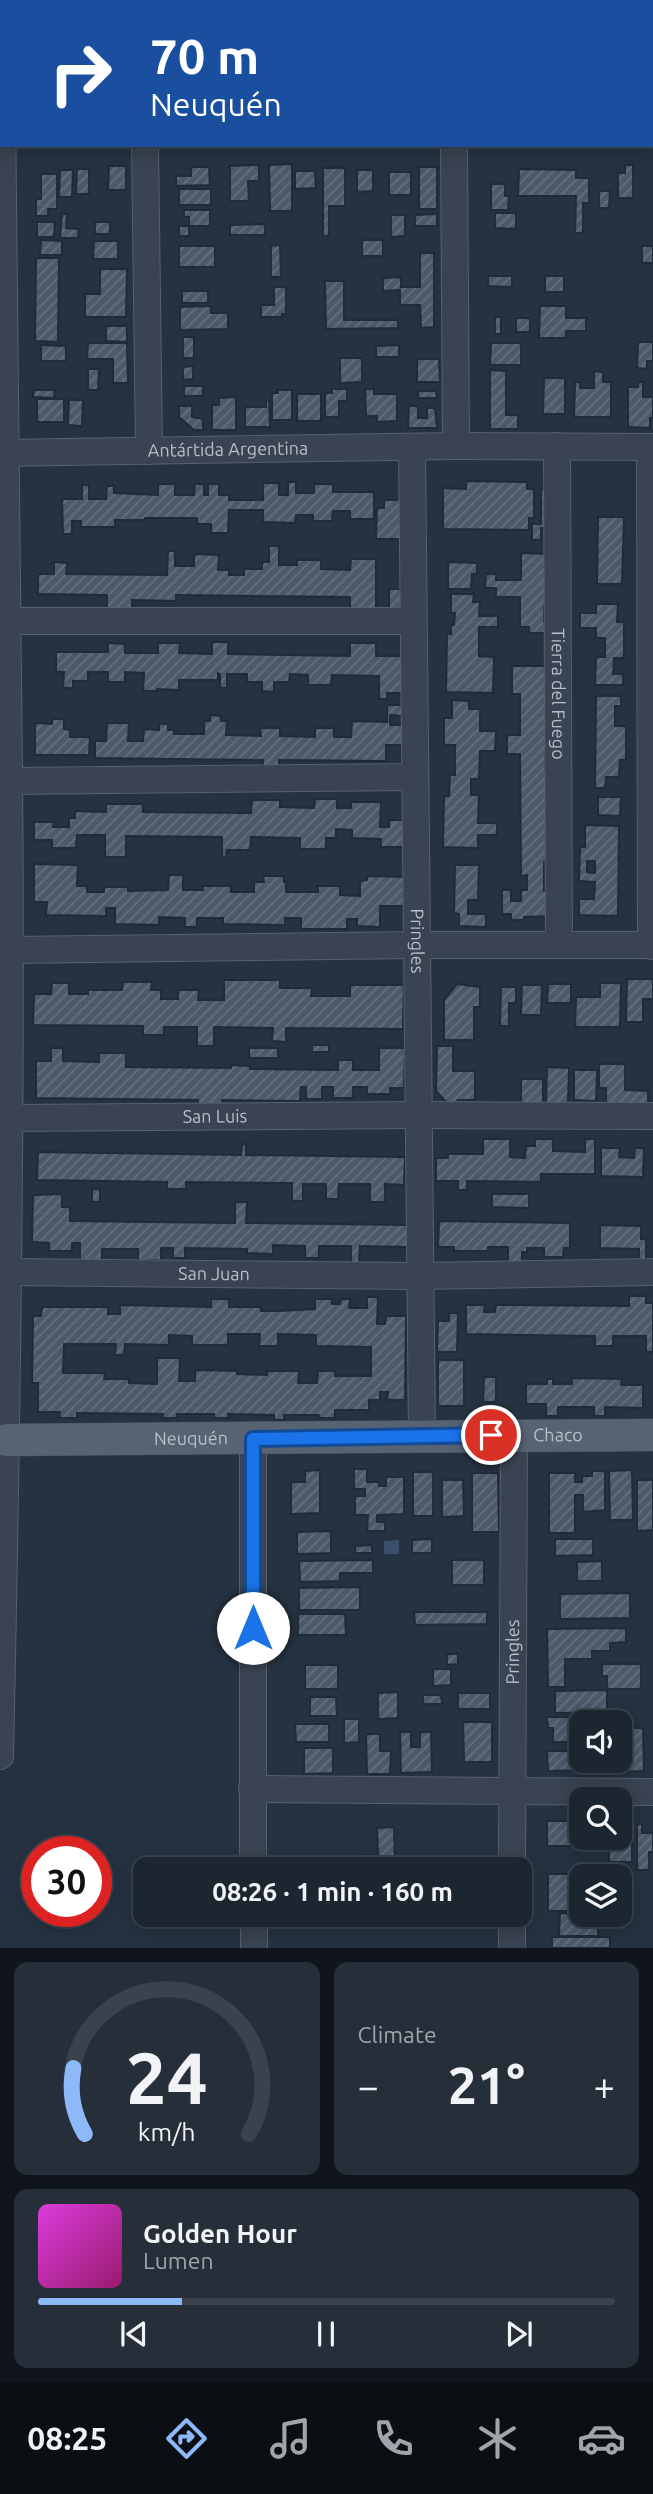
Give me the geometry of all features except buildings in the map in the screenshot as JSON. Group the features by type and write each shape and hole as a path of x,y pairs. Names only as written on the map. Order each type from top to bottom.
{"main road":[{"name":"Neuquén","path":"4,1440 422,1435"},
{"name":"Chaco","path":"422,1435 653,1435"}],"street":[{"path":"0,1756 10,1118 6,966 9,781 2,453 1,147"},
{"path":"145,147 149,451"},
{"path":"454,147 456,446"},
{"name":"Antártida Argentina","path":"2,453 456,446 651,447"},
{"name":"Tierra del Fuego","path":"557,446 559,944"},
{"name":"Pringles","path":"412,447 422,1435"},
{"path":"6,966 415,945 652,946 651,447"},
{"path":"7,621 412,621"},
{"path":"9,781 414,777"},
{"name":"San Luis","path":"10,1118 653,1116"},
{"name":"San Juan","path":"8,1272 420,1276 653,1272"},
{"name":"Pringles","path":"512,1857 514,1435"},
{"path":"253,1439 253,1857"},
{"path":"252,1789 653,1792"},
{"path":"254,1927 254,1948"},
{"path":"512,1927 512,1948"}],"water":[{"path":"399,1540 399,1554 384,1554 384,1541"}],"route":[{"path":"253,1628 253,1439 491,1435"}]}
